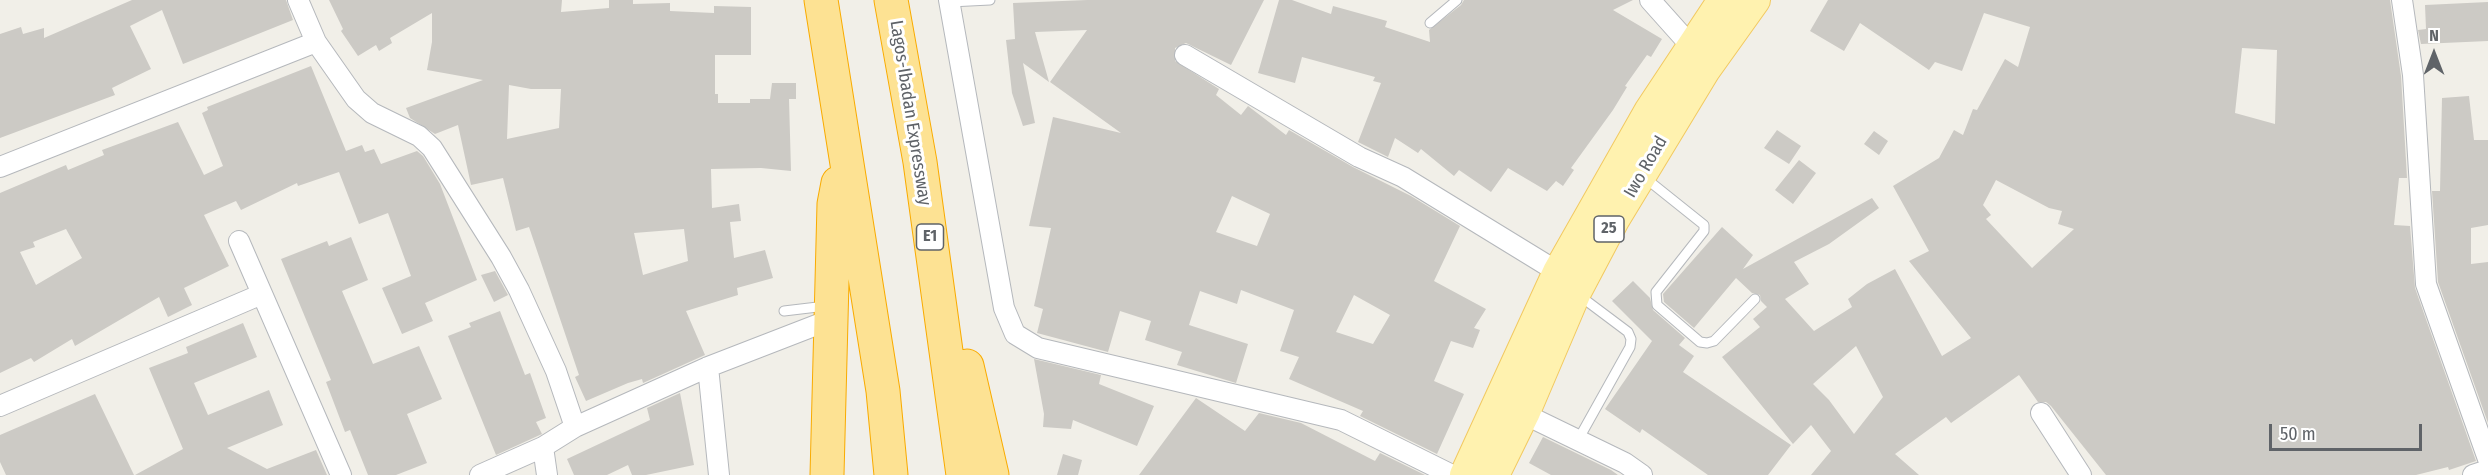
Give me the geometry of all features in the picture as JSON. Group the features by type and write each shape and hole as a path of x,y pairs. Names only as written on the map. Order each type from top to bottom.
{"highway":[{"path":"821,0 843,150 884,391 891,475"},
{"name":"Lagos-Ibadan Expressway","path":"891,0 920,162 963,475"},
{"path":"827,475 834,204 843,150"},
{"path":"920,162 992,475"}],"main road":[{"name":"Iwo Road","path":"1465,475 1567,282 1650,111 1723,0"},
{"name":"Iwo Road","path":"1494,475 1524,414 1567,282 1614,220 1705,70 1755,0"}],"street":[{"path":"298,0 316,42 356,99 372,112 418,136 432,147 519,290 556,370 575,427"},
{"path":"1650,0 1692,47"},
{"path":"2402,0 2413,75 2426,284 2488,459"},
{"path":"950,1 1004,308 1015,334 1038,348 1341,420 1452,475"},
{"path":"0,167 316,42"},
{"path":"1185,55 1359,157 1403,177 1567,282"},
{"path":"239,241 341,475"},
{"path":"0,406 262,294"},
{"path":"480,475 543,447 575,427 833,312"},
{"path":"708,367 719,475"},
{"path":"2041,413 2081,475"},
{"path":"1524,414 1625,463 1641,475"},
{"path":"543,447 547,475"},
{"path":"2473,475 2488,470"}],"lane":[{"path":"950,1 990,0"},
{"path":"1430,23 1457,0"},
{"path":"1642,176 1704,225 1704,231 1656,292 1657,305 1700,342 1707,343 1714,341 1755,298"},
{"path":"1567,282 1628,332 1631,339 1630,347 1578,440"},
{"path":"784,311 833,312"}],"building":[{"path":"132,0 286,0 293,20 183,64 162,10 130,26 151,69 112,88 115,95 0,138 0,34 21,27 23,34 44,28 44,38"},
{"path":"329,0 562,0 561,12 609,8 609,0 633,0 633,4 670,3 670,11 714,13 714,6 751,7 751,55 715,55 715,94 718,94 718,103 750,103 750,99 770,99 772,83 796,83 796,99 789,99 791,171 761,168 711,169 712,208 739,204 741,221 730,222 734,258 765,250 773,278 737,288 738,295 686,311 705,355 643,383 642,379 628,383 586,401 575,377 579,375 529,227 516,231 503,178 471,185 458,125 435,134 410,118 406,108 483,80 427,70 432,42 432,13 390,38 392,43 379,51 376,45 358,56 341,31 343,29","holes":["509,85 531,89 561,89 559,128 507,139","684,229 688,261 643,275 634,233"]},
{"path":"1087,0 1264,0 1231,65 1186,43 1175,48 1175,61 1219,89 1216,95 1241,115 1248,106 1286,135 1289,130 1353,167 1411,196 1460,226 1434,281 1486,309 1474,328 1480,330 1473,348 1451,341 1434,381 1464,394 1437,454 1360,416 1363,411 1289,379 1299,357 1280,351 1294,310 1241,290 1237,304 1200,291 1189,325 1248,344 1236,383 1177,365 1182,352 1145,340 1151,321 1120,311 1108,352 1037,333 1043,309 1034,306 1051,228 1029,226 1053,117 1121,133 1050,82 1087,30 1035,32 1049,82 1023,63 1035,123 1023,126 1012,93 1006,40 1015,39 1013,3","holes":["1232,196 1270,214 1257,246 1216,232","1354,295 1390,315 1373,344 1336,332"]},
{"path":"1279,0 1292,0 1331,14 1333,6 1387,21 1385,27 1430,42 1429,30 1461,5 1464,0 1633,0 1613,10 1662,39 1651,57 1647,55 1625,86 1627,87 1613,110 1571,168 1574,170 1563,186 1556,181 1547,191 1508,168 1491,192 1459,170 1454,176 1421,149 1418,153 1395,138 1388,157 1358,142 1381,83 1373,81 1375,77 1302,57 1295,83 1258,73"},
{"path":"1828,0 2390,0 2401,76 2407,178 2399,178 2394,225 2410,226 2415,288 2476,461 2449,470 2448,467 2416,475 2106,475 2051,406 2046,402 2038,402 2019,375 1951,423 1946,417 1895,454 1919,475 1811,475 1831,451 1811,425 1793,444 1722,357 1760,327 1753,319 1767,307 1761,301 1760,295 1752,293 1736,278 1694,328 1664,302 1663,294 1722,227 1753,255 1743,269 1872,198 1879,208 1829,244 1794,262 1809,284 1785,299 1814,331 1852,307 1848,299 1867,284 1895,269 1942,356 1971,338 1909,261 1929,251 1893,186 1939,158 1954,130 1963,135 1973,109 1977,110 2005,59 2018,67 2030,27 1984,13 1962,71 1935,62 1929,70 1860,23 1844,51 1810,31","holes":["2242,48 2277,50 2275,124 2235,113","1996,180 2049,208 2062,211 2058,224 2074,229 2032,268 1986,219 1991,215 1983,205","1856,346 1883,397 1854,434 1829,400 1813,384"]},
{"path":"2488,2 2488,41 2421,44 2418,30 2426,29 2425,5"},
{"path":"311,66 346,151 362,145 365,152 374,149 381,164 417,151 423,156 440,184 477,280 425,303 433,321 402,334 382,288 411,276 388,213 359,224 339,172 298,186 297,183 241,210 236,201 204,215 229,266 184,288 192,305 168,317 159,297 75,346 72,339 34,362 31,358 0,373 0,193 66,165 68,170 104,155 102,150 178,122 204,175 223,166 202,113 208,110 207,107","holes":["66,229 82,258 36,285 20,252 35,247 33,242"]},
{"path":"2469,96 2474,140 2488,140 2488,225 2471,228 2471,264 2488,262 2488,423 2438,282 2432,191 2440,191 2442,98"},
{"path":"1777,130 1801,146 1789,164 1764,148"},
{"path":"1874,131 1888,141 1879,155 1864,144"},
{"path":"1799,160 1816,173 1793,204 1775,190"},
{"path":"351,237 368,280 342,291 373,364 419,346 442,399 407,414 427,463 396,475 368,475 350,430 345,432 326,382 331,380 281,259 327,241 329,246"},
{"path":"495,271 508,295 494,302 481,275"},
{"path":"1633,281 1650,298 1653,310 1685,338 1679,345 1694,356 1683,372 1791,445 1768,475 1708,475 1642,429 1640,433 1605,409 1652,341 1612,301"},
{"path":"500,311 525,375 530,373 546,418 536,422 542,434 496,455 448,336 471,327 469,323"},
{"path":"243,323 257,357 194,383 208,415 269,390 283,425 227,448 267,469 316,450 327,475 135,475 183,449 149,368 188,353 186,347"},
{"path":"1034,359 1101,375 1099,384 1154,406 1137,446 1073,420 1071,429 1043,427 1044,414"},
{"path":"680,393 694,465 646,475 632,475 628,465 607,475 574,475 567,459 650,420 647,408"},
{"path":"95,394 134,475 6,475 0,462 0,435"},
{"path":"1196,398 1245,431 1259,413 1301,423 1375,461 1380,453 1425,475 1139,475"},
{"path":"1543,437 1618,475 1551,475 1529,463"},
{"path":"1063,454 1082,460 1078,475 1057,475"}]}
